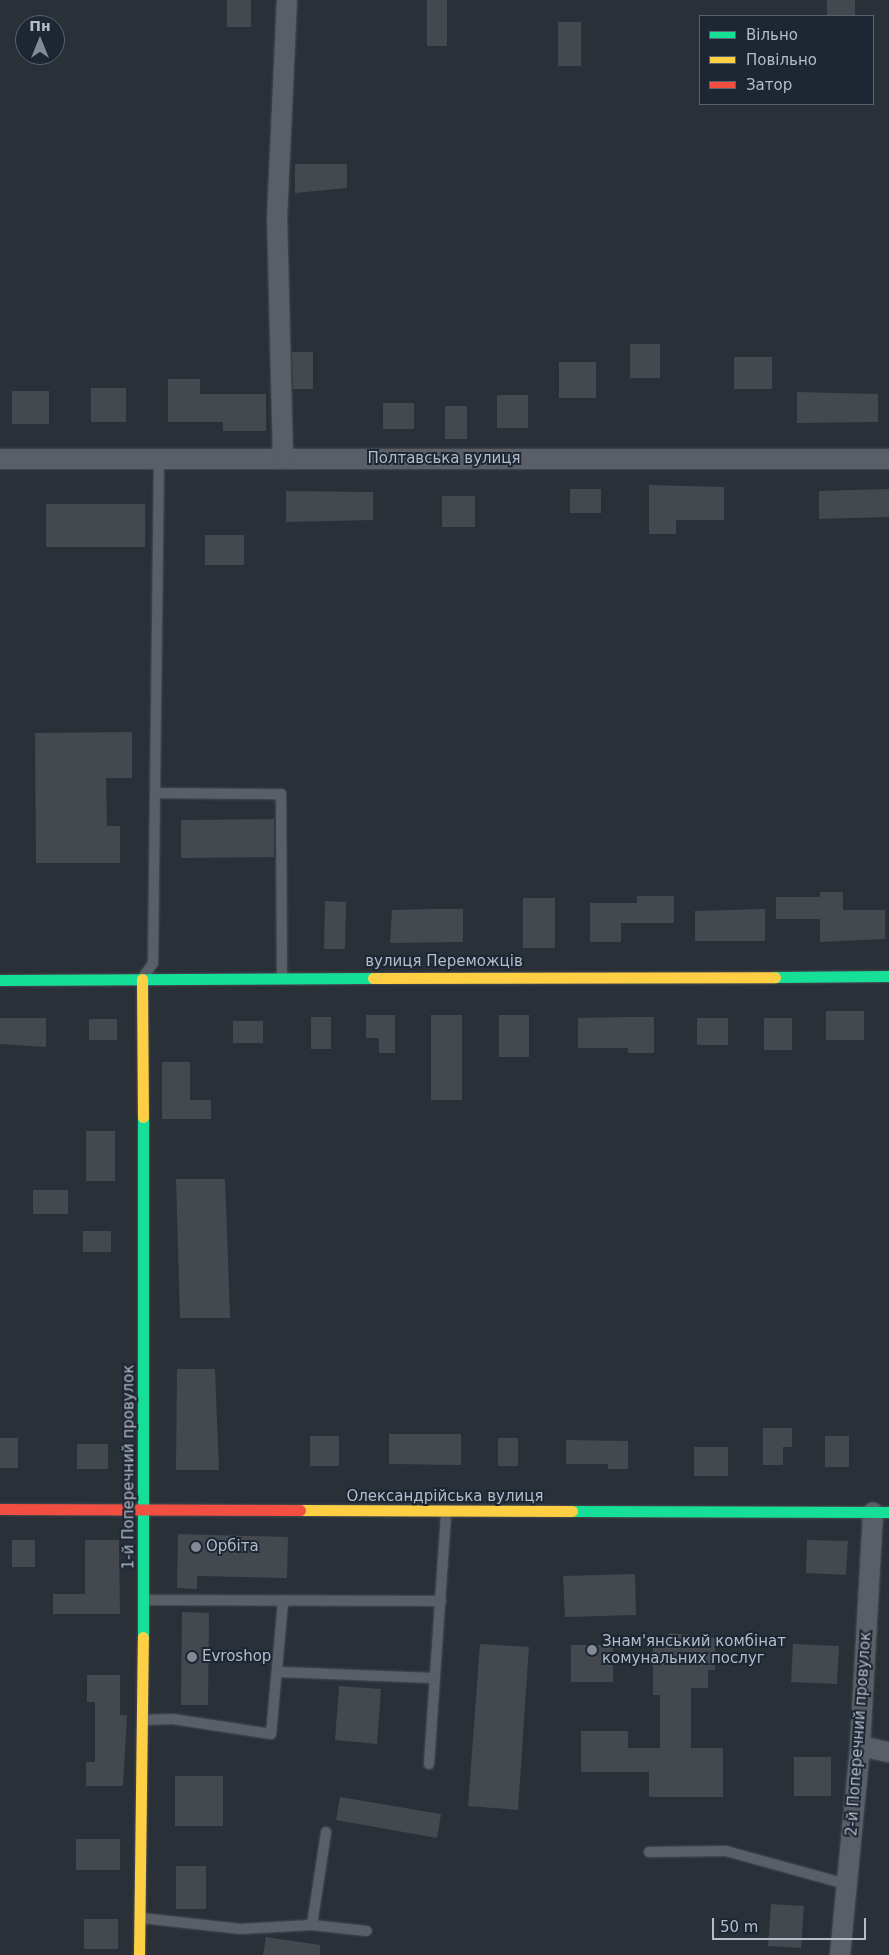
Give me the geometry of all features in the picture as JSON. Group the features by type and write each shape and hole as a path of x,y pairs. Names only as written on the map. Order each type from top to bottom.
{"street":[{"path":"283,459 277,219 287,0"},
{"name":"Полтавська вулиця","path":"0,459 159,461 283,459 889,459"},
{"name":"вулиця Переможців","path":"0,980 889,976"},
{"name":"1-й Поперечний провулок","path":"139,1955 145,1510 142,979"},
{"name":"Олександрійська вулиця","path":"0,1509 446,1513 881,1512"},
{"name":"2-й Поперечний провулок","path":"840,1955 881,1512"},
{"path":"860,1746 889,1752"}],"lane":[{"path":"142,979 153,962 159,461"},
{"path":"156,792 281,794 282,978"},
{"path":"429,1764 446,1513"},
{"path":"144,1600 441,1601"},
{"path":"143,1720 173,1719 271,1734 283,1600"},
{"path":"278,1672 435,1678"},
{"path":"312,1925 326,1832"},
{"path":"648,1852 726,1851 846,1884"},
{"path":"140,1918 240,1928 312,1925 366,1931"}],"building":[{"path":"227,0 251,0 251,27 227,27"},
{"path":"427,0 447,0 447,46 427,46"},
{"path":"827,0 855,0 855,15 827,15"},
{"path":"558,22 581,22 581,66 558,66"},
{"path":"295,164 347,164 347,188 295,193"},
{"path":"630,344 660,344 660,378 630,378"},
{"path":"292,352 313,352 313,389 293,389"},
{"path":"734,357 772,357 772,389 734,389"},
{"path":"559,362 596,362 596,398 559,398"},
{"path":"168,379 200,379 200,394 266,394 266,431 223,431 223,422 168,422"},
{"path":"91,388 126,388 126,422 91,422"},
{"path":"12,391 49,391 49,424 12,424"},
{"path":"797,392 878,394 878,422 797,423"},
{"path":"497,395 528,395 528,428 497,428"},
{"path":"383,403 414,403 414,429 383,429"},
{"path":"445,406 467,406 467,439 445,439"},
{"path":"649,485 724,487 724,520 676,520 676,534 649,534"},
{"path":"570,489 601,489 601,513 570,513"},
{"path":"889,489 889,517 819,519 819,491"},
{"path":"286,491 373,492 373,520 286,522"},
{"path":"442,496 475,496 475,527 442,527"},
{"path":"46,504 145,504 145,547 46,547"},
{"path":"205,535 244,535 244,565 205,565"},
{"path":"132,732 132,778 106,778 107,826 120,826 120,863 36,863 35,733"},
{"path":"274,819 274,857 181,858 181,820"},
{"path":"820,892 843,892 843,910 885,910 885,939 820,942 820,919 776,919 776,897 820,897"},
{"path":"637,896 674,896 674,923 621,923 621,942 590,942 590,903 637,903"},
{"path":"523,898 555,898 555,948 523,948"},
{"path":"325,901 346,902 345,949 324,949"},
{"path":"463,909 463,942 390,943 392,910"},
{"path":"765,909 765,941 695,941 695,911"},
{"path":"826,1011 864,1011 864,1040 826,1040"},
{"path":"366,1015 395,1015 395,1053 379,1053 379,1038 366,1038"},
{"path":"431,1015 462,1015 462,1100 431,1100"},
{"path":"499,1015 529,1015 529,1057 499,1057"},
{"path":"311,1017 331,1017 331,1049 311,1049"},
{"path":"654,1017 654,1053 628,1053 628,1048 578,1048 578,1018"},
{"path":"0,1018 46,1018 46,1047 0,1044"},
{"path":"697,1018 728,1018 728,1045 697,1045"},
{"path":"764,1018 792,1018 792,1050 764,1050"},
{"path":"89,1019 117,1019 117,1040 89,1040"},
{"path":"233,1021 263,1021 263,1043 233,1043"},
{"path":"162,1062 190,1062 190,1100 211,1100 211,1119 162,1119"},
{"path":"86,1131 115,1131 115,1181 86,1181"},
{"path":"176,1179 225,1179 230,1318 180,1318"},
{"path":"33,1190 68,1190 68,1214 33,1214"},
{"path":"83,1231 111,1231 111,1252 83,1252"},
{"path":"177,1369 215,1369 219,1470 176,1470"},
{"path":"763,1428 792,1428 792,1447 783,1447 783,1465 763,1465"},
{"path":"389,1434 461,1434 461,1465 389,1464"},
{"path":"310,1436 339,1436 339,1466 310,1466"},
{"path":"825,1436 849,1436 849,1467 825,1467"},
{"path":"0,1438 18,1438 18,1468 0,1468"},
{"path":"498,1438 518,1438 518,1466 498,1466"},
{"path":"566,1440 628,1441 628,1469 608,1469 608,1464 566,1464"},
{"path":"77,1444 108,1444 108,1469 77,1469"},
{"path":"694,1447 728,1447 728,1476 694,1476"},
{"path":"178,1534 288,1537 287,1578 197,1576 197,1589 177,1588"},
{"path":"12,1540 35,1540 35,1567 12,1567"},
{"path":"85,1540 119,1540 120,1614 53,1614 53,1594 85,1594"},
{"path":"807,1540 848,1541 846,1575 806,1573"},
{"path":"635,1574 636,1615 565,1617 563,1576"},
{"path":"182,1612 209,1613 208,1705 181,1705"},
{"path":"669,1633 715,1638 715,1670 708,1670 708,1688 691,1688 691,1748 723,1748 723,1797 649,1797 649,1772 581,1772 581,1731 628,1731 628,1748 660,1748 660,1695 653,1695 653,1645 669,1645"},
{"path":"480,1644 529,1647 518,1810 468,1806"},
{"path":"793,1644 839,1646 837,1684 791,1682"},
{"path":"571,1645 613,1645 613,1682 571,1682"},
{"path":"87,1675 120,1675 120,1715 127,1715 123,1786 86,1786 86,1762 95,1762 95,1702 87,1702"},
{"path":"339,1686 381,1689 377,1744 335,1740"},
{"path":"794,1757 831,1757 831,1796 794,1796"},
{"path":"175,1776 223,1776 223,1826 175,1826"},
{"path":"340,1797 441,1814 437,1838 336,1820"},
{"path":"76,1839 120,1839 120,1870 76,1870"},
{"path":"176,1866 206,1866 206,1909 176,1909"},
{"path":"771,1904 804,1906 801,1948 768,1946"},
{"path":"84,1919 118,1919 118,1949 84,1949"},
{"path":"266,1937 320,1945 320,1955 263,1955"}],"traffic: fast":[{"path":"775,977 889,976"},
{"path":"0,980 373,978"},
{"path":"143,1117 143,1637"},
{"path":"572,1511 889,1512"}],"traffic: slow":[{"path":"373,978 775,977"},
{"path":"142,979 143,1117"},
{"path":"300,1510 572,1511"},
{"path":"139,1955 143,1637"}],"traffic: jam":[{"path":"0,1509 300,1510"}],"place":[{"name":"Орбіта","path":"196,1547"},
{"name":"Знам'янський комбінат комунальних послуг","path":"592,1650"},
{"name":"Evroshop","path":"192,1657"}]}
